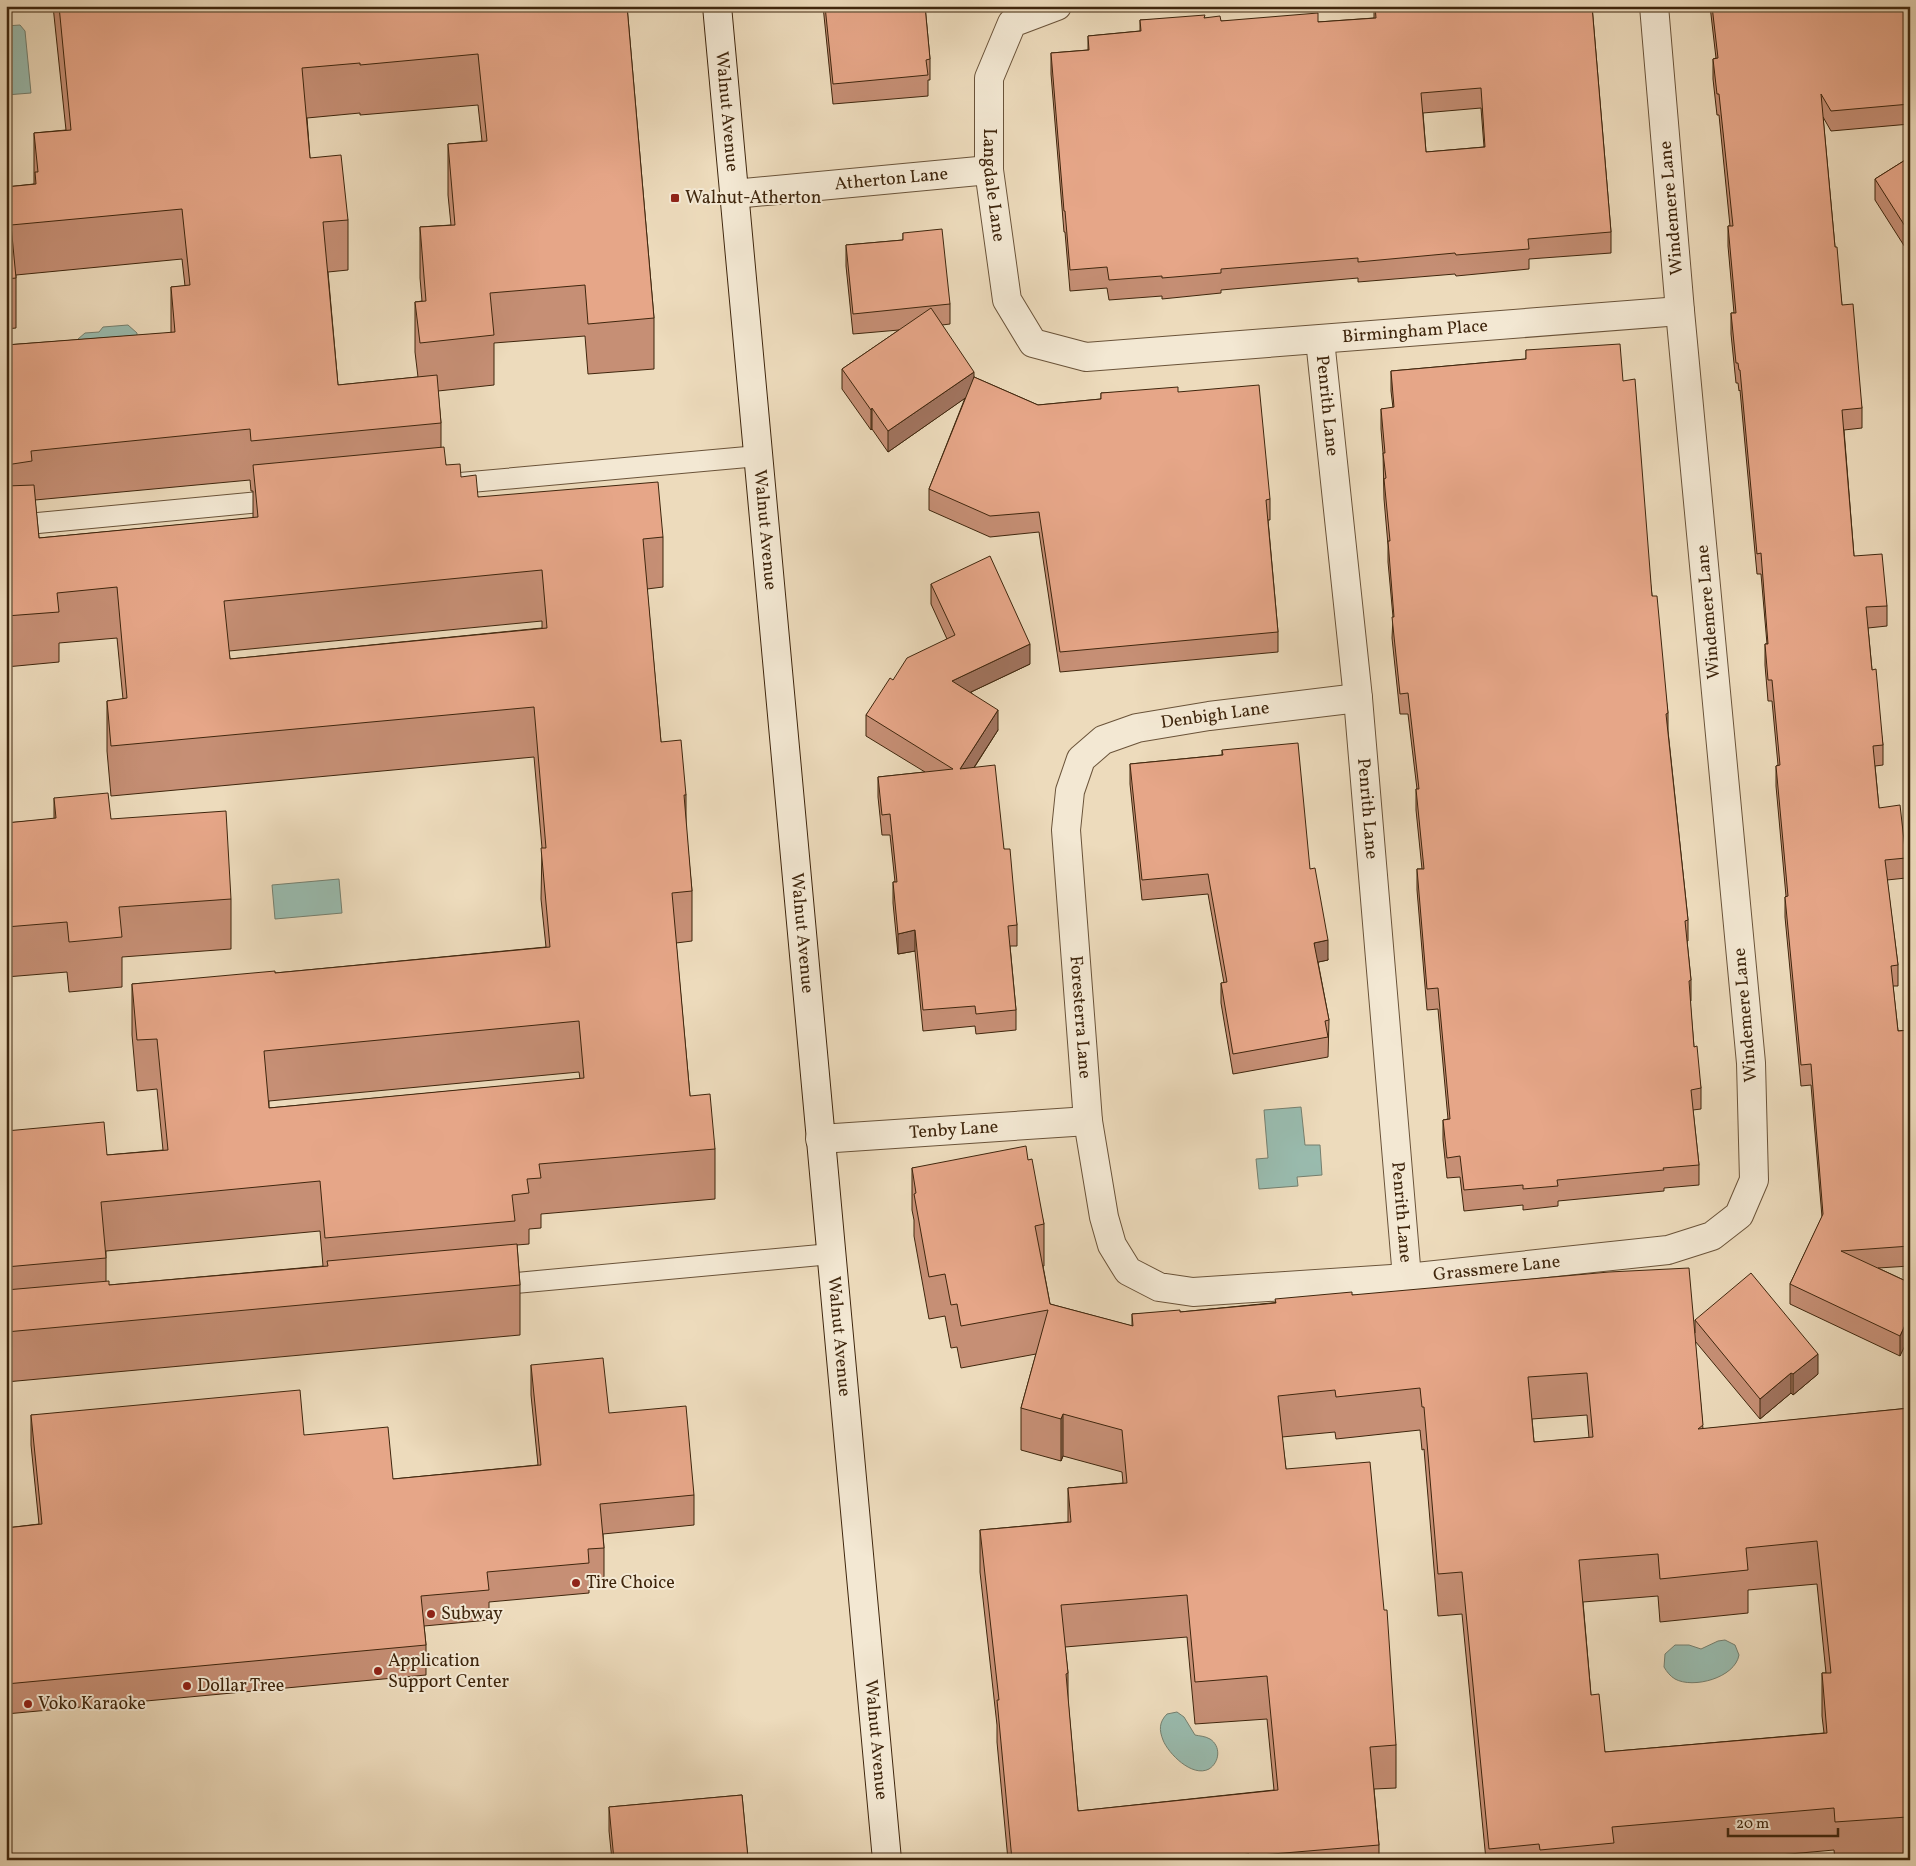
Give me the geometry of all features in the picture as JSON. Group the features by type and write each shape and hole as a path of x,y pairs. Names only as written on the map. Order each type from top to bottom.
{"street":[{"name":"Walnut Avenue","path":"717,6 887,1860"},
{"name":"Langdale Lane","path":"1033,343 1007,300 989,170 988,78 1012,23 1057,6"},
{"name":"Windemere Lane","path":"1654,6 1680,311 1752,1063 1754,1180 1740,1214"},
{"name":"Atherton Lane","path":"734,194 989,170"},
{"name":"Birmingham Place","path":"1033,343 1086,357 1680,311"},
{"name":"Penrith Lane","path":"1320,340 1358,698 1407,1278"},
{"name":"Denbigh Lane","path":"1081,759 1103,740 1137,728 1210,716 1358,698"},
{"name":"Foresterra Lane","path":"1081,759 1070,791 1066,830 1088,1121 1104,1217 1112,1245 1128,1271"},
{"name":"Tenby Lane","path":"820,1140 1088,1121"},
{"name":"Grassmere Lane","path":"1128,1271 1160,1287 1193,1292 1407,1278 1668,1250 1712,1236 1740,1214"}],"lane":[{"path":"429,486 758,456"},
{"path":"6,526 301,498"},
{"path":"472,1286 831,1254"}],"shaded area":[{"path":"20,25 25,31 31,93 6,95 6,26"},
{"path":"128,325 137,333 137,346 78,351 78,339 85,333 99,332 103,327"},
{"path":"339,879 342,913 275,919 272,885"},
{"path":"1301,1107 1305,1145 1320,1145 1322,1175 1297,1177 1298,1186 1259,1189 1256,1159 1268,1158 1264,1110"},
{"path":"1725,1640 1735,1645 1739,1655 1736,1663 1722,1675 1702,1682 1683,1682 1672,1677 1664,1667 1665,1654 1675,1645 1689,1645 1701,1649 1718,1641"},
{"path":"1177,1712 1184,1717 1195,1735 1208,1738 1214,1742 1218,1754 1213,1766 1209,1769 1202,1771 1188,1767 1175,1757 1163,1740 1160,1726 1164,1717 1167,1714"}],"building":[{"path":"59,6 627,6 654,318 588,324 585,285 490,293 494,335 420,343 415,302 426,301 420,227 455,225 448,144 487,141 478,54 360,65 360,63 302,68 310,158 341,155 348,220 323,222 338,385 437,375 441,423 251,441 250,429 31,451 32,461 6,465 6,345 175,332 171,287 190,285 182,209 11,225 16,278 6,279 6,187 36,184 35,172 38,172 34,133 71,130"},
{"path":"825,6 925,6 930,59 926,60 928,75 833,84"},
{"path":"1375,6 1592,6 1611,232 1528,239 1529,249 1456,255 1455,253 1358,262 1358,258 1221,269 1221,273 1162,278 1162,276 1109,280 1107,267 1070,270 1051,53 1089,50 1088,36 1141,31 1140,20 1205,15 1204,18 1220,16 1221,21 1318,13 1318,22 1376,18","holes":["1481,88 1485,147 1426,152 1421,93"]},
{"path":"1712,6 1910,6 1910,104 1831,111 1821,94 1842,305 1853,304 1862,408 1842,410 1854,556 1882,554 1887,606 1866,607 1872,670 1876,669 1883,745 1873,746 1879,808 1900,805 1906,858 1885,860 1898,965 1891,966 1898,1031 1910,1030 1910,1246 1841,1251 1910,1283 1910,1314 1900,1336 1790,1284 1823,1214 1811,1064 1801,1065 1785,897 1788,896 1776,766 1780,765 1772,680 1768,680 1765,644 1768,644 1761,553 1757,554 1740,370 1738,363 1736,363 1731,313 1736,313 1728,226 1733,226 1719,94 1717,94 1713,59 1718,58"},
{"path":"1910,157 1910,234 1875,179"},
{"path":"942,229 950,304 853,314 846,245 903,240 903,233"},
{"path":"931,308 974,372 888,431 842,369"},
{"path":"1620,344 1623,381 1635,379 1652,596 1657,596 1668,713 1666,714 1688,920 1685,921 1691,980 1689,981 1694,1047 1697,1046 1701,1088 1691,1090 1699,1165 1557,1180 1558,1186 1523,1189 1523,1185 1464,1190 1460,1156 1447,1158 1443,1120 1450,1119 1438,988 1427,989 1417,869 1424,869 1416,789 1419,789 1408,693 1400,694 1392,617 1394,617 1388,541 1390,541 1384,479 1386,478 1383,453 1385,453 1381,409 1394,407 1391,371 1526,359 1526,350"},
{"path":"974,377 1038,405 1101,399 1101,393 1178,387 1178,392 1259,385 1270,499 1266,500 1278,632 1060,652 1039,512 990,516 929,489"},
{"path":"444,447 446,465 460,464 461,477 476,475 478,497 658,482 663,537 643,539 661,742 681,740 692,891 672,893 690,1096 710,1094 715,1149 539,1164 541,1178 527,1179 529,1193 512,1195 515,1221 325,1238 320,1181 101,1202 106,1258 6,1267 6,1131 104,1122 107,1155 168,1150 157,1039 137,1040 132,984 275,971 275,973 550,947 541,848 546,848 534,707 111,746 107,701 127,698 117,587 57,593 59,612 6,616 6,486 34,485 39,538 258,517 253,465","holes":["542,570 547,628 230,659 224,601","579,1021 584,1078 269,1108 264,1051"]},
{"path":"990,556 1030,644 952,681 998,710 960,769 995,765 1004,849 1010,849 1017,925 1008,926 1016,1010 976,1014 975,1006 923,1010 915,930 898,934 893,882 897,882 890,814 882,815 878,777 953,769 866,715 890,678 893,680 907,658 955,635 931,584"},
{"path":"1298,743 1310,869 1315,868 1328,940 1314,943 1329,1020 1325,1021 1328,1037 1233,1054 1221,983 1227,982 1208,874 1142,880 1130,764 1223,755 1222,750"},
{"path":"108,793 111,819 226,811 231,899 119,907 122,937 69,942 67,922 6,927 6,823 56,818 54,798"},
{"path":"1026,1146 1028,1160 1032,1159 1044,1224 1035,1226 1050,1304 1133,1326 1132,1314 1180,1310 1180,1312 1276,1303 1275,1299 1352,1292 1352,1295 1609,1272 1689,1268 1703,1425 1698,1429 1910,1408 1910,1810 1907,1811 1907,1817 1835,1822 1834,1808 1612,1827 1614,1843 1540,1850 1539,1844 1489,1849 1462,1572 1438,1574 1424,1407 1422,1407 1420,1388 1336,1397 1335,1390 1278,1396 1286,1469 1370,1462 1384,1610 1387,1610 1396,1745 1370,1747 1379,1845 1249,1856 1249,1854 1195,1860 1012,1860 997,1700 999,1700 980,1530 1071,1522 1068,1488 1127,1483 1122,1430 1063,1414 1061,1419 1021,1408 1048,1310 961,1326 957,1304 951,1305 945,1274 929,1277 914,1194 916,1193 912,1168","holes":["1587,1373 1593,1437 1534,1442 1528,1377","1817,1541 1831,1673 1822,1673 1827,1733 1605,1752 1599,1694 1591,1695 1579,1560 1658,1554 1660,1579 1748,1570 1746,1548","1187,1595 1195,1682 1267,1676 1278,1790 1078,1811 1061,1605"]},
{"path":"517,1244 520,1285 6,1332 6,1290 109,1281 109,1285 328,1266 327,1261"},
{"path":"1751,1273 1818,1354 1793,1374 1791,1373 1760,1399 1695,1320"},
{"path":"603,1358 609,1413 686,1406 694,1495 600,1504 604,1548 588,1549 589,1563 487,1572 489,1590 421,1596 426,1645 6,1684 6,1528 42,1524 31,1415 300,1390 304,1435 388,1427 393,1479 541,1465 531,1365"},
{"path":"742,1795 748,1858 726,1860 614,1860 609,1807"}],"place":[{"name":"Walnut-Atherton","path":"675,198"},
{"name":"Tire Choice","path":"576,1583"},
{"name":"Subway","path":"431,1614"},
{"name":"Application Support Center","path":"378,1671"},
{"name":"Dollar Tree","path":"187,1686"},
{"name":"Voko Karaoke","path":"28,1704"}]}
